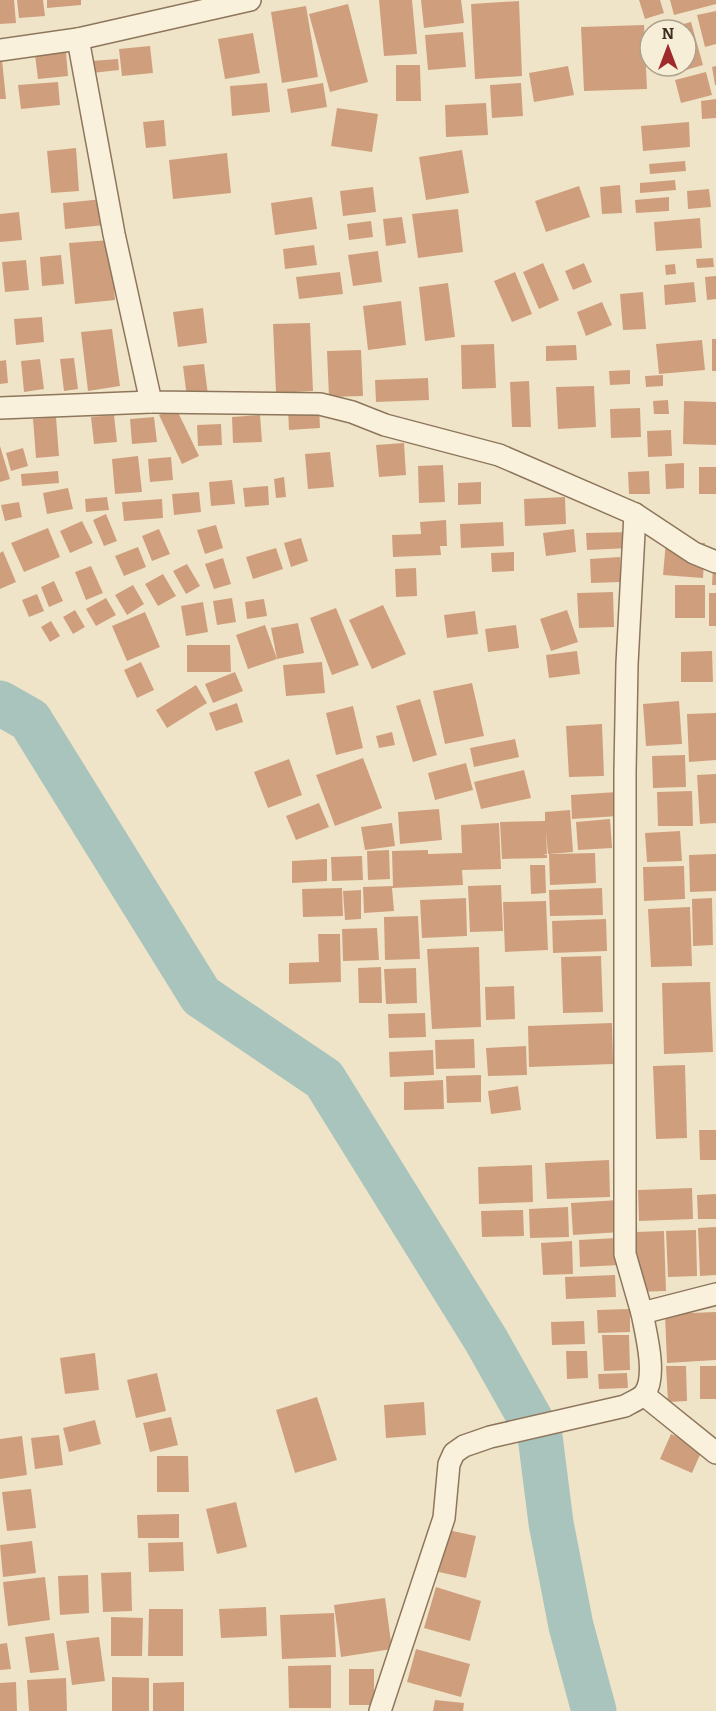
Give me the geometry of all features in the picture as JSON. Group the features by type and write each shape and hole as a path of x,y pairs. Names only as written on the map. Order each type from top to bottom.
{"street":[{"path":"0,50 78,39 250,0"},
{"path":"78,39 114,234 151,402"},
{"path":"0,408 151,402 320,404 499,455 635,514 694,553 716,562"},
{"path":"381,1711 444,1518 449,1464 454,1453 464,1446 490,1437 625,1406 644,1395 650,1381 649,1355 642,1313 625,1254 625,772 627,664 635,514"},
{"path":"642,1313 716,1294"},
{"path":"644,1395 716,1453"}],"building":[{"path":"0,0 14,0 16,23 0,24"},
{"path":"17,0 43,0 45,16 19,18"},
{"path":"47,0 81,0 81,5 47,8"},
{"path":"379,0 412,0 417,54 384,56"},
{"path":"421,0 461,0 464,23 424,28"},
{"path":"639,0 660,0 664,13 645,18"},
{"path":"670,0 716,0 716,4 674,15"},
{"path":"519,1 522,76 475,79 471,4"},
{"path":"348,4 368,82 330,92 309,14"},
{"path":"306,6 318,77 282,83 271,12"},
{"path":"716,11 716,44 705,47 697,15"},
{"path":"638,25 638,78 646,78 647,89 584,91 581,27"},
{"path":"463,32 466,67 428,70 425,35"},
{"path":"253,33 260,73 225,79 218,39"},
{"path":"150,46 153,73 122,76 119,49"},
{"path":"698,47 703,65 698,66"},
{"path":"66,52 68,76 38,79 35,55"},
{"path":"118,59 119,70 92,73 91,61"},
{"path":"0,60 2,60 6,99 0,99"},
{"path":"396,65 420,65 421,101 396,101"},
{"path":"568,66 574,95 534,102 529,73"},
{"path":"716,66 716,85 715,85 712,67"},
{"path":"706,72 712,95 681,103 675,80 698,78 698,74"},
{"path":"58,82 60,105 21,109 18,85"},
{"path":"267,83 270,112 232,116 230,86"},
{"path":"323,83 327,107 291,113 287,89"},
{"path":"521,83 523,116 492,118 490,85"},
{"path":"716,99 716,118 702,119 701,101"},
{"path":"486,103 488,135 446,137 445,105"},
{"path":"337,108 378,114 372,152 331,146"},
{"path":"164,120 166,146 146,148 143,122"},
{"path":"689,122 690,147 643,151 641,126"},
{"path":"76,148 79,191 51,193 47,151"},
{"path":"462,150 469,193 426,200 419,157"},
{"path":"227,153 231,193 173,199 169,160"},
{"path":"685,161 686,171 650,174 649,164"},
{"path":"675,180 676,190 640,193 640,183"},
{"path":"620,185 622,213 602,214 600,187"},
{"path":"579,186 590,217 546,232 535,201"},
{"path":"373,187 376,212 343,216 340,191"},
{"path":"709,189 711,207 688,209 687,191"},
{"path":"312,197 317,229 275,235 271,203"},
{"path":"669,197 669,211 636,213 635,200"},
{"path":"103,199 105,225 65,229 63,203"},
{"path":"458,209 463,252 418,258 412,214"},
{"path":"19,212 22,240 0,242 0,214"},
{"path":"402,217 406,243 386,246 383,219"},
{"path":"700,218 702,248 656,251 654,222"},
{"path":"371,221 373,237 349,240 347,224"},
{"path":"110,240 115,300 75,304 69,243"},
{"path":"314,245 317,265 285,269 283,249"},
{"path":"378,251 382,282 353,286 348,255"},
{"path":"61,255 64,284 42,286 40,257"},
{"path":"713,258 714,267 697,268 696,259"},
{"path":"26,260 29,290 5,292 2,262"},
{"path":"543,263 559,300 539,309 523,272"},
{"path":"584,263 592,282 573,290 565,271"},
{"path":"675,264 676,274 666,275 665,265"},
{"path":"340,272 343,294 299,299 296,277"},
{"path":"515,272 532,314 512,322 494,281"},
{"path":"716,276 716,299 707,300 705,277"},
{"path":"694,282 696,302 665,305 664,285"},
{"path":"448,283 455,337 425,341 419,287"},
{"path":"643,292 646,329 623,330 620,294"},
{"path":"401,301 406,345 368,350 363,306"},
{"path":"602,302 612,325 586,336 577,312"},
{"path":"203,308 207,343 178,347 173,312"},
{"path":"42,317 44,342 16,345 14,319"},
{"path":"310,323 313,391 276,393 273,324"},
{"path":"112,329 120,386 88,391 81,332"},
{"path":"712,339 716,339 716,371 712,371"},
{"path":"702,340 705,370 659,374 656,344"},
{"path":"494,344 496,388 462,389 461,345"},
{"path":"576,345 577,360 546,361 546,346"},
{"path":"361,350 363,396 329,397 327,351"},
{"path":"74,358 78,389 64,391 60,359"},
{"path":"40,359 44,389 24,392 21,361"},
{"path":"6,360 8,383 0,384 0,361"},
{"path":"204,364 208,395 187,398 183,366"},
{"path":"630,370 630,384 610,385 609,371"},
{"path":"663,375 663,386 646,387 645,376"},
{"path":"428,378 429,400 376,402 375,380"},
{"path":"529,381 531,427 512,427 510,382"},
{"path":"594,386 596,427 558,429 556,387"},
{"path":"668,400 669,414 654,414 653,401"},
{"path":"684,401 716,402 716,445 683,444"},
{"path":"176,408 199,456 182,464 159,415"},
{"path":"319,408 320,428 289,430 288,409"},
{"path":"640,408 641,437 611,438 610,409"},
{"path":"114,415 117,442 94,444 91,417"},
{"path":"260,415 262,442 233,443 232,417"},
{"path":"56,417 59,456 36,458 33,419"},
{"path":"154,417 157,442 132,444 130,419"},
{"path":"221,424 222,445 198,446 197,425"},
{"path":"671,430 672,456 648,457 647,431"},
{"path":"404,443 406,475 379,477 376,445"},
{"path":"0,446 10,479 0,482"},
{"path":"23,448 28,466 11,471 6,453"},
{"path":"330,452 334,487 308,489 305,454"},
{"path":"138,456 142,492 115,494 112,459"},
{"path":"171,457 173,480 150,482 148,459"},
{"path":"684,463 684,488 666,489 665,464"},
{"path":"443,465 445,502 419,503 418,466"},
{"path":"699,467 716,467 716,494 699,494"},
{"path":"58,471 59,483 22,486 21,474"},
{"path":"649,471 650,494 629,494 628,472"},
{"path":"284,477 286,497 276,498 274,479"},
{"path":"232,480 235,504 211,506 209,482"},
{"path":"481,482 481,504 458,505 458,483"},
{"path":"268,486 269,505 245,507 243,488"},
{"path":"68,488 73,509 47,514 43,493"},
{"path":"199,492 201,512 174,515 172,494"},
{"path":"107,497 109,510 86,512 85,499"},
{"path":"565,497 566,524 525,526 524,499"},
{"path":"162,499 163,518 124,521 122,502"},
{"path":"19,502 22,517 5,521 1,505"},
{"path":"106,514 117,541 104,546 93,520"},
{"path":"446,520 447,546 440,546 441,555 393,557 392,535 421,534 420,522"},
{"path":"82,521 93,543 70,553 60,531"},
{"path":"503,522 504,546 461,548 460,524"},
{"path":"216,525 223,548 205,554 197,530"},
{"path":"48,528 60,557 24,572 11,543"},
{"path":"159,529 170,554 152,561 142,536"},
{"path":"574,529 576,552 546,556 543,533"},
{"path":"630,532 630,548 587,550 586,533"},
{"path":"301,538 308,561 291,567 284,543"},
{"path":"666,541 705,543 703,578 663,575"},
{"path":"138,547 146,567 124,576 115,556"},
{"path":"276,548 283,569 253,579 246,557"},
{"path":"714,549 716,549 716,585 712,585"},
{"path":"3,551 16,582 0,589 0,553"},
{"path":"514,552 514,571 492,572 491,553"},
{"path":"620,557 621,582 591,583 590,559"},
{"path":"223,558 231,584 214,589 205,564"},
{"path":"187,564 200,586 186,594 173,571"},
{"path":"91,566 103,593 86,600 75,572"},
{"path":"416,568 417,596 396,597 395,569"},
{"path":"163,574 176,596 158,606 145,584"},
{"path":"54,581 63,601 49,607 41,587"},
{"path":"133,585 144,604 127,615 115,595"},
{"path":"675,585 705,585 705,618 675,618"},
{"path":"613,592 614,627 579,628 577,593"},
{"path":"709,593 716,593 716,626 709,626"},
{"path":"37,594 44,611 29,617 22,600"},
{"path":"106,598 116,615 96,626 86,609"},
{"path":"232,598 236,622 217,625 213,601"},
{"path":"264,599 267,616 247,619 245,602"},
{"path":"203,602 208,632 186,636 181,606"},
{"path":"383,605 406,654 372,669 349,620"},
{"path":"336,608 359,665 332,675 310,618"},
{"path":"75,610 85,627 73,634 63,617"},
{"path":"567,610 578,642 551,651 540,619"},
{"path":"475,611 478,634 447,638 444,615"},
{"path":"145,612 160,647 127,661 112,626"},
{"path":"51,621 60,636 50,642 41,627"},
{"path":"298,623 304,653 277,659 271,628"},
{"path":"265,625 277,659 248,669 236,635"},
{"path":"516,625 519,648 488,652 485,629"},
{"path":"187,645 230,645 231,672 187,672"},
{"path":"577,651 580,674 549,678 546,655"},
{"path":"712,651 713,682 681,682 681,652"},
{"path":"141,662 154,690 137,698 124,670"},
{"path":"322,662 325,693 286,696 283,665"},
{"path":"235,672 243,691 213,703 205,684"},
{"path":"472,683 484,736 445,744 433,691"},
{"path":"196,685 207,703 167,728 156,710"},
{"path":"420,699 437,755 413,762 396,706"},
{"path":"679,701 682,744 646,746 643,704"},
{"path":"237,703 243,722 216,731 209,713"},
{"path":"353,706 363,748 336,755 326,713"},
{"path":"716,713 716,760 689,762 687,714"},
{"path":"602,724 604,776 569,777 566,726"},
{"path":"392,732 395,745 379,748 376,736"},
{"path":"515,739 519,757 474,767 470,748"},
{"path":"685,755 686,787 653,788 652,756"},
{"path":"363,758 382,808 335,826 316,775"},
{"path":"289,759 302,795 268,808 254,772"},
{"path":"466,763 473,790 435,800 428,773"},
{"path":"524,770 531,798 481,809 474,782"},
{"path":"716,774 716,823 700,824 697,775"},
{"path":"692,791 693,826 658,826 657,792"},
{"path":"617,792 618,816 572,819 571,795"},
{"path":"319,803 329,827 296,840 286,816"},
{"path":"439,809 442,840 400,844 398,812"},
{"path":"570,810 573,852 548,854 546,831 547,854 543,854 547,855 547,858 502,859 500,822 545,821 545,812"},
{"path":"610,819 612,848 578,850 576,822"},
{"path":"392,823 395,846 365,850 361,827"},
{"path":"499,823 501,869 462,870 463,885 392,888 394,911 364,913 363,887 393,886 392,851 428,850 428,854 462,853 461,825"},
{"path":"680,831 682,861 647,862 645,833"},
{"path":"389,850 390,879 368,880 367,851"},
{"path":"595,853 596,883 550,885 549,854"},
{"path":"716,854 716,891 690,892 689,855"},
{"path":"362,856 363,880 332,881 331,857"},
{"path":"327,859 327,881 292,883 292,861"},
{"path":"530,865 545,865 546,893 531,894"},
{"path":"684,866 685,899 644,901 643,867"},
{"path":"501,885 503,931 470,932 468,886"},
{"path":"342,888 343,916 303,917 302,889"},
{"path":"602,888 603,915 550,916 549,890"},
{"path":"361,890 361,919 345,920 343,891"},
{"path":"466,898 467,936 422,938 420,900"},
{"path":"712,898 713,945 693,946 692,899"},
{"path":"546,901 548,950 505,952 503,902"},
{"path":"690,907 692,966 651,967 648,909"},
{"path":"418,916 420,959 385,960 384,917"},
{"path":"606,919 607,951 553,953 552,921"},
{"path":"377,928 379,960 343,961 342,929"},
{"path":"318,934 340,934 341,982 289,984 289,963 319,962"},
{"path":"479,947 481,1027 432,1029 427,949"},
{"path":"601,956 603,1012 563,1013 561,957"},
{"path":"381,967 382,1003 359,1003 358,968"},
{"path":"416,968 417,1003 386,1004 384,969"},
{"path":"710,982 713,1052 664,1054 662,983"},
{"path":"514,986 515,1019 486,1020 485,987"},
{"path":"425,1013 426,1037 389,1038 388,1014"},
{"path":"612,1023 613,1064 529,1067 528,1026"},
{"path":"474,1039 475,1068 436,1069 435,1040"},
{"path":"526,1046 527,1075 488,1076 486,1048"},
{"path":"433,1050 434,1075 390,1077 389,1052"},
{"path":"685,1065 687,1138 656,1139 653,1066"},
{"path":"481,1075 481,1102 447,1103 446,1076"},
{"path":"443,1080 444,1109 404,1110 404,1082"},
{"path":"518,1086 521,1110 491,1114 488,1091"},
{"path":"699,1130 716,1130 716,1160 700,1160"},
{"path":"609,1160 610,1197 547,1199 545,1163"},
{"path":"532,1165 533,1202 479,1204 478,1167"},
{"path":"692,1188 693,1219 639,1221 638,1190"},
{"path":"716,1194 716,1219 698,1219 697,1195"},
{"path":"619,1200 621,1232 573,1235 571,1203"},
{"path":"568,1207 569,1237 530,1238 529,1209"},
{"path":"523,1210 524,1236 482,1237 481,1211"},
{"path":"716,1227 716,1275 700,1276 698,1228"},
{"path":"696,1230 697,1276 668,1277 666,1231"},
{"path":"664,1231 666,1291 637,1292 635,1232"},
{"path":"617,1238 619,1265 580,1267 579,1240"},
{"path":"572,1241 573,1274 543,1275 541,1243"},
{"path":"615,1275 616,1297 566,1299 565,1277"},
{"path":"630,1309 630,1332 598,1333 597,1310"},
{"path":"716,1312 716,1360 667,1363 665,1314"},
{"path":"584,1321 585,1344 552,1345 551,1322"},
{"path":"602,1335 629,1335 630,1370 604,1371"},
{"path":"566,1351 587,1351 588,1378 567,1379"},
{"path":"95,1353 99,1390 65,1394 60,1358"},
{"path":"666,1366 686,1366 687,1401 668,1402"},
{"path":"700,1366 716,1366 716,1399 700,1399"},
{"path":"157,1373 166,1411 136,1418 127,1380"},
{"path":"627,1373 628,1388 599,1389 598,1374"},
{"path":"317,1397 337,1460 295,1473 276,1410"},
{"path":"424,1402 426,1435 386,1438 384,1405"},
{"path":"171,1417 178,1445 150,1452 143,1423"},
{"path":"95,1420 101,1444 69,1452 63,1428"},
{"path":"671,1434 703,1448 692,1473 660,1459"},
{"path":"59,1435 63,1465 35,1469 31,1438"},
{"path":"22,1436 27,1475 0,1479 0,1439"},
{"path":"157,1456 188,1456 189,1492 157,1492"},
{"path":"31,1489 36,1528 7,1531 2,1492"},
{"path":"236,1502 247,1547 217,1554 206,1509"},
{"path":"179,1514 179,1538 138,1538 137,1515"},
{"path":"448,1530 476,1536 466,1578 439,1572"},
{"path":"32,1541 36,1573 3,1577 0,1545"},
{"path":"183,1542 184,1571 149,1572 148,1543"},
{"path":"131,1572 132,1611 103,1612 101,1573"},
{"path":"88,1575 89,1613 60,1615 58,1576"},
{"path":"45,1577 50,1620 8,1626 3,1582"},
{"path":"436,1587 481,1601 470,1641 424,1628"},
{"path":"385,1598 392,1649 341,1657 334,1605"},
{"path":"266,1607 267,1636 221,1638 219,1609"},
{"path":"149,1609 183,1609 183,1656 148,1656"},
{"path":"334,1613 336,1657 282,1659 280,1615"},
{"path":"111,1617 143,1618 142,1656 111,1656"},
{"path":"54,1633 59,1670 30,1673 25,1637"},
{"path":"99,1637 105,1681 72,1685 66,1641"},
{"path":"7,1643 11,1669 0,1670 0,1644"},
{"path":"416,1649 470,1664 461,1697 407,1682"},
{"path":"331,1665 331,1708 289,1708 288,1666"},
{"path":"349,1669 374,1669 374,1705 349,1705"},
{"path":"112,1677 149,1678 149,1711 112,1711"},
{"path":"66,1678 67,1711 29,1711 27,1680"},
{"path":"16,1682 17,1711 0,1711 0,1683"},
{"path":"184,1682 184,1711 153,1711 153,1683"},
{"path":"435,1700 464,1703 463,1711 433,1711"}],"waterway":[{"path":"0,703 30,720 201,996 324,1079 486,1340 540,1436 551,1523 571,1626 594,1711"}]}
